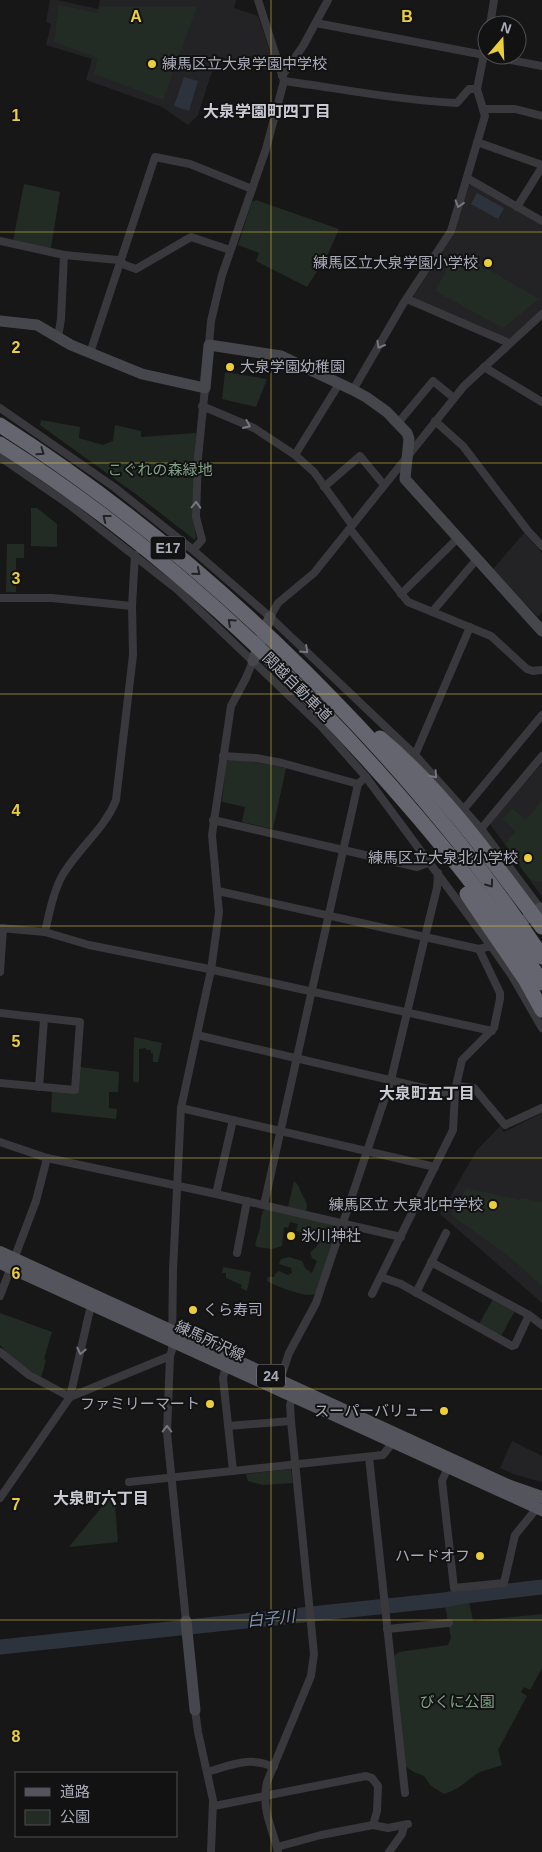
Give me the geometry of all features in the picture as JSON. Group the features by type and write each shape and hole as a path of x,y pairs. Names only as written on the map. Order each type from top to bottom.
{"highway":[{"name":"関越自動車道","path":"0,426 62,467 140,525 244,613 322,688 420,795 475,863 542,957"},
{"name":"関越自動車道","path":"0,444 101,514 189,586 271,660 352,752 398,794 467,877 528,960 542,983"},
{"path":"322,688 390,747 440,795 542,926"},
{"path":"352,752 445,862 496,935 542,1010"}],"main road":[{"name":"練馬所沢線","path":"0,1252 8,1263 91,1305 280,1380 510,1486 541,1504"},
{"name":"練馬所沢線","path":"8,1263 172,1336 226,1366 293,1397 448,1467 541,1504"}],"street":[{"path":"258,0 283,79"},
{"path":"193,550 202,540 196,517 202,409 211,321 220,282 266,149 283,79 328,0"},
{"path":"492,15 494,0"},
{"path":"316,23 477,54"},
{"path":"527,63 542,66"},
{"path":"353,390 407,299 451,231 485,116 477,89 482,65"},
{"path":"283,79 416,101 458,103 468,90 477,89"},
{"path":"483,109 515,109 542,116"},
{"path":"477,142 542,166 517,207"},
{"path":"90,353 155,157 190,164 252,189"},
{"path":"467,178 542,221"},
{"path":"0,241 64,255 118,260 136,269 191,237 230,250"},
{"path":"58,338 64,255"},
{"path":"407,299 509,344"},
{"path":"211,1852 214,1806 195,1710 167,1433 181,1108 211,970 219,912 212,835 231,706 246,678 270,616 278,603 314,573 454,398 484,367 542,314"},
{"path":"0,322 37,325 58,338 90,353 142,374 205,388"},
{"path":"208,344 281,356 353,390 366,397 398,423 417,444"},
{"path":"484,367 542,402"},
{"path":"398,423 433,381 454,398"},
{"path":"295,455 338,384"},
{"path":"0,408 114,487 193,550 270,616 415,755 481,829 541,909 492,946 479,948 218,891"},
{"path":"202,409 254,428 295,455 314,472 351,527 408,602 491,636 527,669 533,671 542,670"},
{"path":"435,421 463,446 528,531 542,546"},
{"path":"26,425 2,458 71,506 178,590 321,726 352,752 366,777 492,946 542,1028"},
{"path":"406,479 407,433"},
{"path":"324,487 360,456 384,485"},
{"path":"396,470 542,631"},
{"path":"401,594 458,538"},
{"path":"45,932 53,901 62,877 92,834 110,814 116,800 134,655 132,606 135,555"},
{"path":"432,612 477,559"},
{"path":"0,598 52,598 132,606"},
{"path":"415,755 470,627"},
{"path":"464,809 542,715"},
{"path":"223,756 256,758 282,763 358,784"},
{"path":"481,829 542,756"},
{"path":"264,1205 358,784 366,777"},
{"path":"214,820 417,867 430,862"},
{"path":"280,1380 289,1353 316,1303 391,1080 437,888 438,873"},
{"path":"0,972 1,928 45,932 89,945 492,1031"},
{"path":"372,1294 453,1130 454,1095 462,1060 492,1031 500,996 479,948"},
{"path":"0,1013 80,1022 74,1090 0,1083"},
{"path":"38,1087 44,1019"},
{"path":"197,1035 454,1095"},
{"path":"456,1086 474,1088 505,1125 542,1108"},
{"path":"181,1108 435,1166"},
{"path":"216,1194 233,1120"},
{"path":"0,1142 47,1158 216,1194 401,1237"},
{"path":"0,1296 8,1263 36,1201 47,1158"},
{"path":"237,1253 247,1201"},
{"path":"416,1292 446,1234"},
{"path":"431,1262 542,1325"},
{"path":"381,1277 401,1284 512,1346 515,1344 529,1316"},
{"path":"0,1498 70,1397 91,1305"},
{"path":"0,1352 29,1375 70,1397"},
{"path":"70,1397 170,1356"},
{"path":"226,1366 223,1373 233,1471"},
{"path":"293,1397 290,1405 291,1422 314,1654 311,1676 267,1782 264,1796 265,1807 278,1849 320,1835 373,1825 388,1828 406,1825 389,1852"},
{"path":"228,1426 291,1422"},
{"path":"128,1482 383,1455 393,1442"},
{"path":"369,1457 405,1793"},
{"path":"448,1467 442,1480 454,1588 504,1583 515,1535 541,1504"},
{"path":"387,1628 449,1623"},
{"path":"207,1772 251,1761 262,1762 274,1767"},
{"path":"214,1806 368,1776 377,1784 378,1790 377,1811 373,1825"}],"shaded area":[{"name":"練馬区立大泉学園中学校","path":"50,0 98,9 100,0 236,0 234,8 258,16 276,69 272,71 217,56 198,115 188,125 162,107 86,80 92,59 46,45 51,24 46,22"},
{"path":"184,77 198,81 189,111 174,106"},
{"name":"練馬区立大泉学園小学校","path":"472,184 542,226 542,310 509,339 414,299 414,295 455,232 467,186"},
{"path":"477,193 504,208 498,219 471,204"},
{"path":"524,533 542,553 542,612 538,617 493,569"},
{"name":"練馬区立大泉北小学校","path":"542,763 542,897 490,824"},
{"name":"練馬区立 大泉北中学校","path":"542,1113 542,1303 440,1214 477,1150 500,1126 504,1132"},
{"path":"512,1441 542,1456 542,1482 513,1474 500,1468"}],"green space":[{"path":"59,5 97,13 101,7 197,7 163,100 94,74 98,58 54,42"},
{"path":"24,184 60,192 51,248 13,241"},
{"path":"256,200 339,229 327,256 307,287 256,261 259,253 238,245 252,202"},
{"path":"457,251 539,299 503,328 435,291"},
{"path":"225,372 267,379 256,407 222,399"},
{"name":"こぐれの森緑地","path":"41,420 80,427 79,438 103,445 113,441 115,425 141,431 141,437 196,433 193,517 195,540 137,495 40,425"},
{"path":"31,508 37,508 57,524 57,547 31,546"},
{"path":"7,544 24,544 24,558 16,558 16,592 6,592"},
{"path":"230,759 286,768 273,829 242,822 245,807 222,802 226,762"},
{"path":"542,800 542,881 534,881 522,869 506,844 509,838 516,832 503,819 512,808 526,820"},
{"path":"134,1037 162,1043 158,1062 153,1062 151,1050 139,1049 139,1082 133,1082"},
{"path":"80,1067 119,1072 118,1092 109,1092 109,1108 117,1109 116,1119 51,1112 52,1091 74,1092"},
{"path":"294,1181 299,1186 306,1201 306,1212 288,1207"},
{"path":"466,1188 520,1200 521,1198 542,1202 542,1286 510,1257 451,1215"},
{"path":"266,1208 338,1227 329,1260 315,1294 298,1293 267,1281 268,1277 274,1277 279,1271 288,1275 292,1273 291,1268 279,1264 281,1259 289,1257 302,1261 305,1268 312,1273 317,1261 312,1258 310,1253 316,1247 318,1241 315,1235 312,1235 309,1244 305,1244 304,1236 299,1235 300,1232 296,1231 298,1224 290,1222 288,1228 284,1227 282,1246 272,1249 257,1247 255,1244 261,1217"},
{"path":"223,1267 251,1272 247,1291 241,1288 242,1285 226,1278 226,1273 222,1273"},
{"path":"493,1299 515,1311 501,1336 479,1324"},
{"path":"0,1313 52,1332 44,1359 46,1360 41,1378 12,1358 0,1345"},
{"path":"291,1469 293,1483 263,1485 248,1481 246,1474"},
{"path":"114,1492 118,1542 69,1547"},
{"name":"びくに公園","path":"469,1602 473,1621 542,1614 542,1668 530,1690 524,1687 521,1692 527,1696 498,1750 502,1765 478,1773 457,1788 444,1794 431,1786 424,1776 405,1766 393,1661 395,1655 399,1652 448,1645 451,1638 445,1605"}],"waterway":[{"name":"白子川","path":"0,1647 444,1600 542,1587"}],"place":[{"name":"練馬区立大泉学園中学校","path":"152,64"},
{"name":"練馬区立大泉学園小学校","path":"488,263"},
{"name":"大泉学園幼稚園","path":"230,367"},
{"name":"練馬区立大泉北小学校","path":"528,858"},
{"name":"練馬区立 大泉北中学校","path":"493,1205"},
{"name":"氷川神社","path":"291,1236"},
{"name":"くら寿司","path":"193,1310"},
{"name":"ファミリーマート","path":"210,1404"},
{"name":"スーパーバリュー","path":"444,1411"},
{"name":"ハードオフ","path":"480,1556"}],"district":[{"name":"大泉学園町四丁目","path":"267,111"},
{"name":"大泉町五丁目","path":"427,1093"},
{"name":"大泉町六丁目","path":"101,1498"}]}
